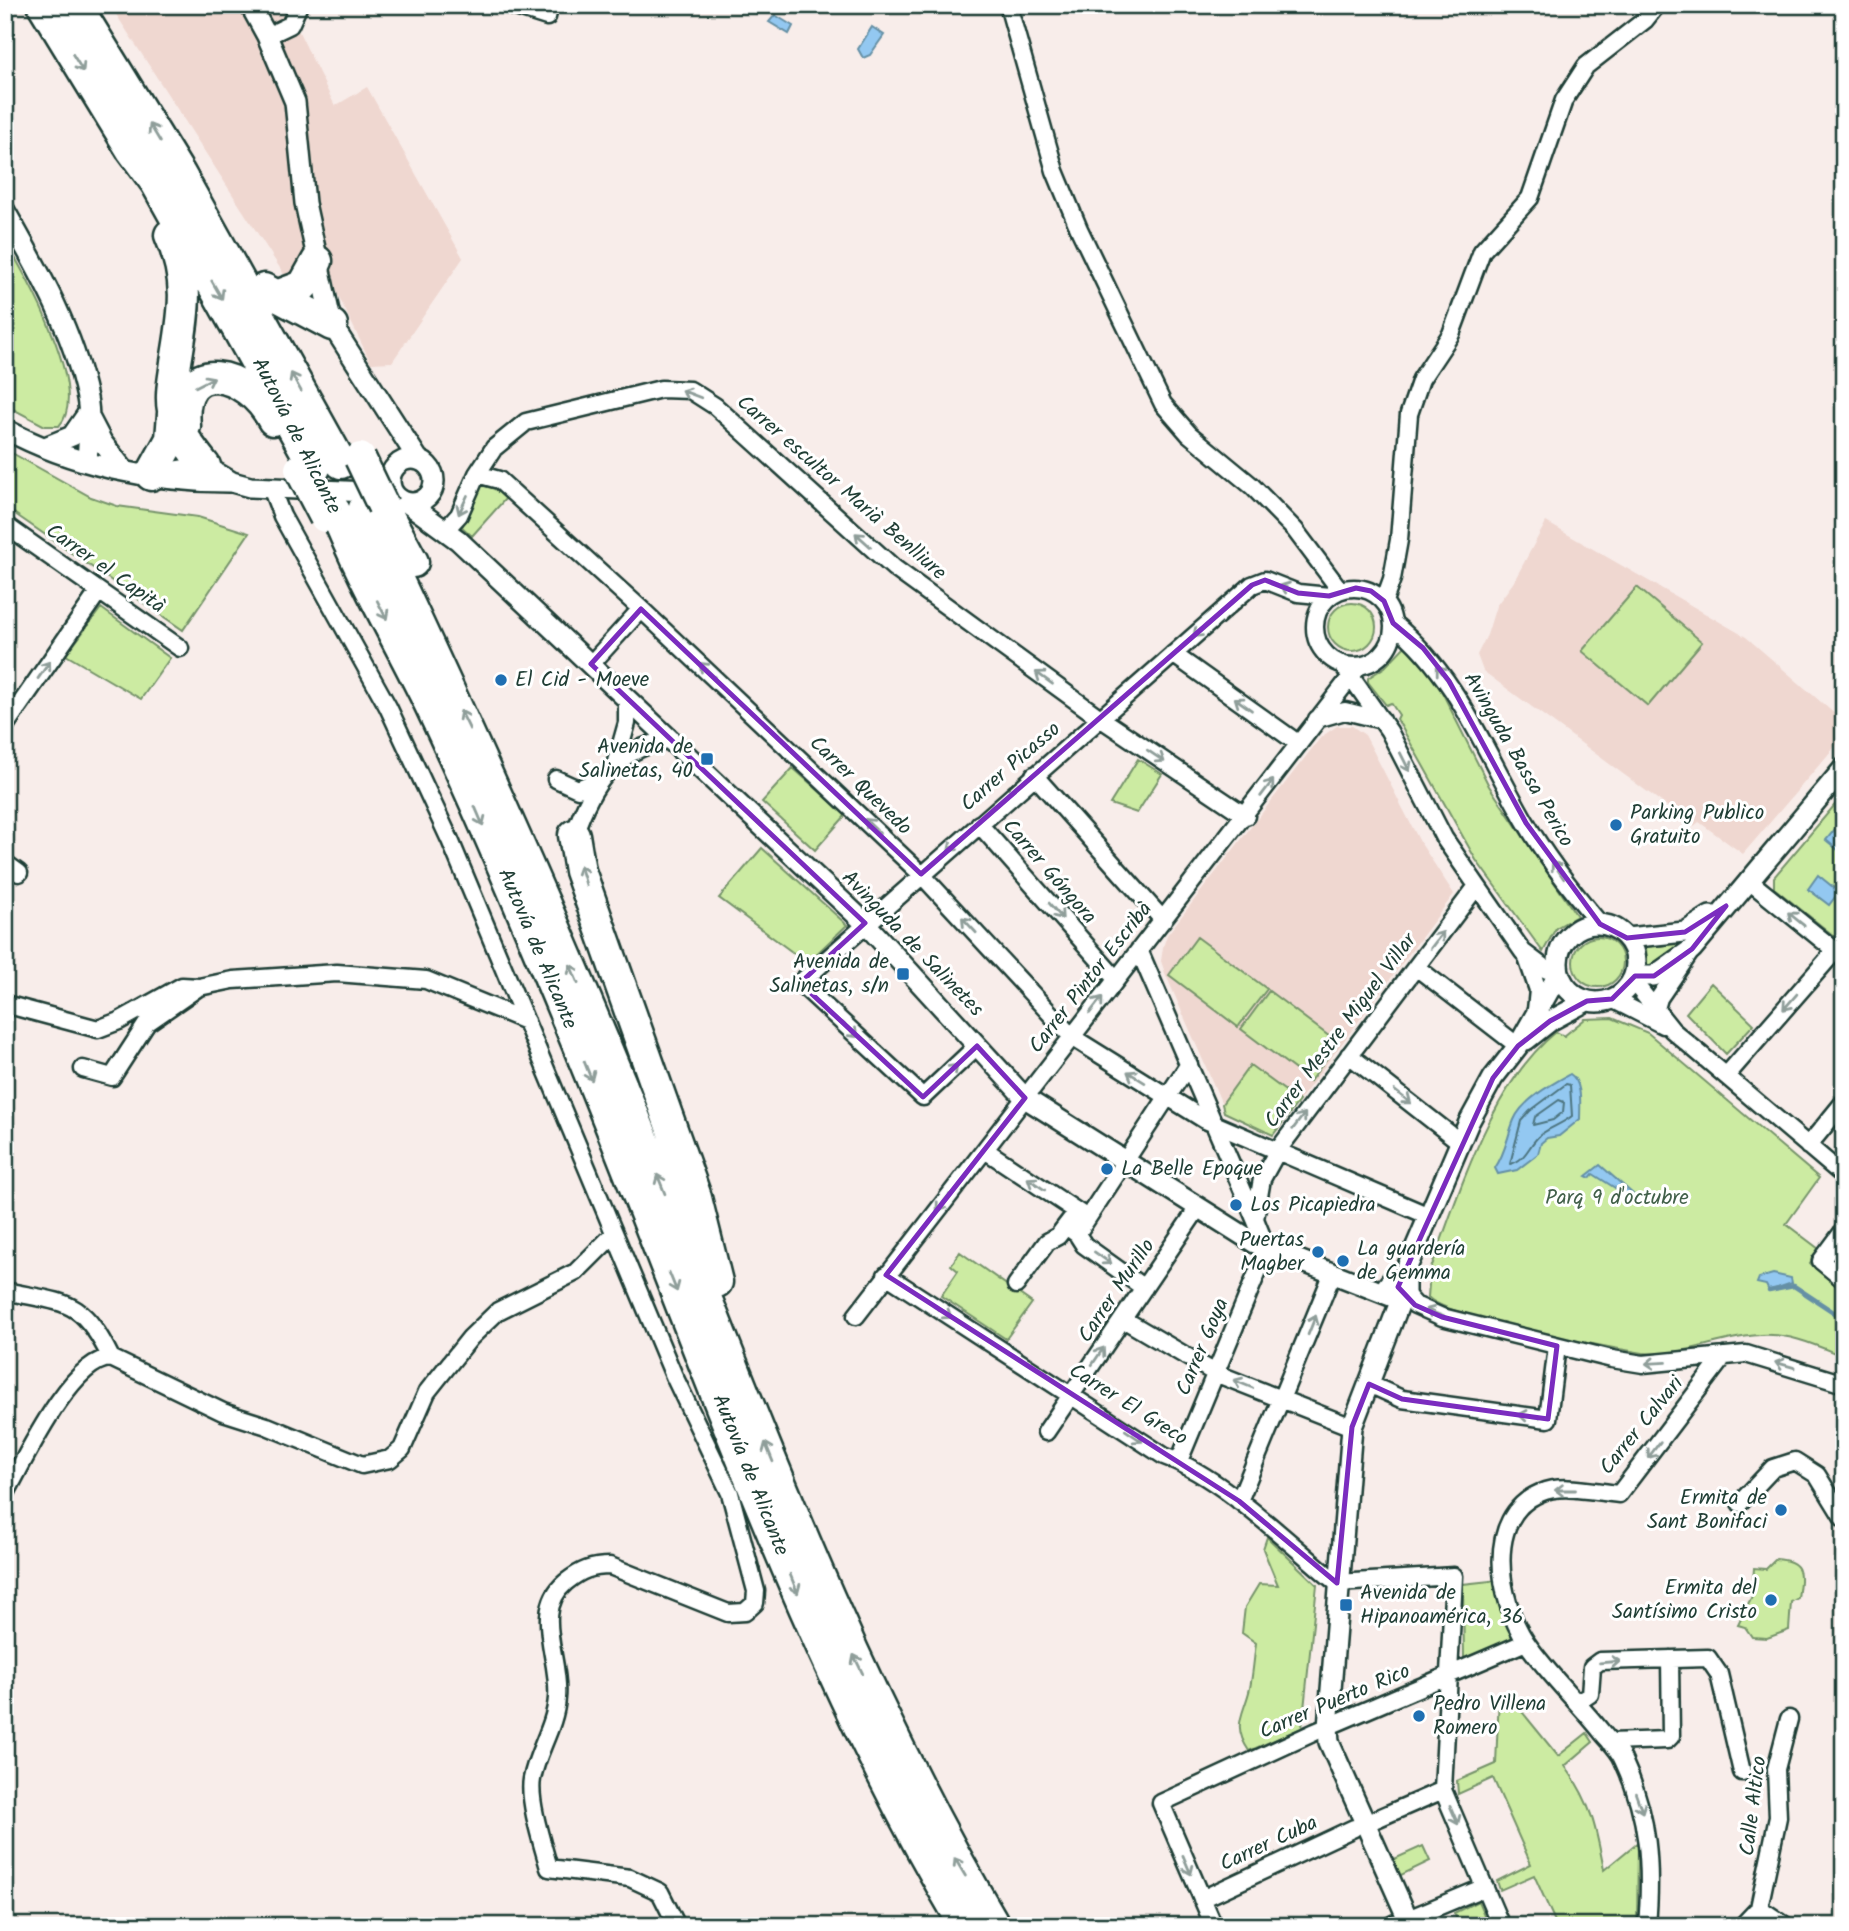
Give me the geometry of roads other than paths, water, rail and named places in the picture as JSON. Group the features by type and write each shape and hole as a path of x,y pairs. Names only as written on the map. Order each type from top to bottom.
{"highway":[{"name":"Autovía de Alicante","path":"43,5 329,465 369,505 482,758 614,1065 834,1615 942,1836 995,1926"},
{"name":"Autovía de Alicante","path":"76,5 180,174 329,465"},
{"path":"131,149 141,180 179,255 186,300 173,380 171,439 137,473"},
{"path":"180,174 206,197 271,292 308,362 329,465"},
{"path":"271,292 303,286 317,261"},
{"path":"271,292 332,326"},
{"path":"186,440 184,403 190,391 202,380 215,376 229,378 245,385 369,505 413,562"},
{"path":"173,413 186,440 205,466"},
{"name":"Autovía de Alicante","path":"369,505 350,550 453,754 574,1036 809,1622 920,1850 965,1926"},
{"path":"574,835 580,871 695,1194 715,1273 748,1372 750,1406"}],"street":[{"path":"250,5 267,36 295,102 305,203 332,326 389,419 397,451 391,490 369,505"},
{"path":"267,36 290,26 299,5"},
{"path":"509,5 548,11"},
{"path":"1008,5 1055,171 1079,229 1163,404 1189,434 1252,486 1295,530 1335,593"},
{"path":"1384,601 1392,579 1399,541 1409,414 1421,379 1451,334 1482,251 1530,198 1564,100 1571,88 1586,66 1645,20 1657,5"},
{"path":"5,211 58,307 77,359 88,413 87,462"},
{"name":"Carrer escultor Marià Benlliure","path":"453,534 477,474 494,448 526,422 660,389 690,390 715,406 894,568 1100,718 1246,816"},
{"path":"45,447 72,436 88,413"},
{"path":"88,413 102,442 137,473 205,466 232,482"},
{"name":"Avinguda de Salinetes","path":"389,419 418,459 432,472 437,508 453,534 865,923 1025,1098 1267,1249 1332,1275 1400,1291 1415,1305 1442,1317 1643,1364 1724,1356"},
{"path":"7,432 87,462 137,473 198,482 232,482 369,505 426,498 433,486"},
{"path":"369,505 392,471 405,460 418,459"},
{"name":"Carrer Quevedo","path":"477,474 499,480 641,609 921,874 1072,1037 1216,1124 1429,1216"},
{"path":"272,490 282,516 324,587 393,719 450,840 614,1234 681,1390 730,1493 756,1591 755,1603 745,1612 728,1614 610,1566 592,1566 569,1579 555,1594 547,1610 558,1697 554,1717 531,1780 549,1868 630,1878 660,1892 677,1926"},
{"name":"Avinguda de Salinetes","path":"369,505 453,534"},
{"name":"Carrer el Capità","path":"5,525 180,648"},
{"name":"Carrer Picasso","path":"977,1046 923,1097 800,983 1252,585 1265,580 1298,593 1335,593"},
{"path":"1351,669 1373,661 1384,651 1391,638 1393,623 1384,601 1371,591 1356,587 1335,593 1318,613 1315,634 1320,647 1329,657 1351,669 1383,721 1444,838 1527,958 1538,990 1536,1013"},
{"path":"5,726 99,591"},
{"path":"592,664 641,609"},
{"name":"Avinguda Bassa Perico","path":"1393,623 1423,648 1449,681 1526,823 1572,891 1600,924"},
{"path":"1173,654 1299,744"},
{"name":"Carrer Pintor Escribà","path":"856,1316 1116,979 1246,816 1351,669"},
{"path":"616,762 627,723 627,698"},
{"path":"1317,719 1345,711 1361,712 1383,721"},
{"path":"574,835 583,807 598,780 616,762 648,744 671,740"},
{"path":"1633,978 1654,976 1692,948 1844,768"},
{"path":"1034,775 1163,920"},
{"path":"556,779 578,789 598,780"},
{"name":"Carrer Góngora","path":"979,824 1116,979"},
{"path":"5,863 19,873"},
{"path":"1726,1076 1840,954 1748,880"},
{"name":"Carrer Mestre Miguel Villar","path":"1255,1219 1262,1179 1278,1150 1477,886"},
{"path":"1627,938 1685,932 1726,906"},
{"path":"1518,1046 1550,1021 1587,1001 1612,999 1624,991 1633,978 1635,956 1627,938 1615,928 1600,924 1577,930 1568,938 1558,959 1559,972 1567,988 1587,1001"},
{"path":"1656,1012 1659,998 1688,959 1692,948"},
{"path":"1139,950 1216,1124 1267,1249"},
{"path":"1527,958 1548,970 1559,972"},
{"path":"1416,967 1518,1046"},
{"path":"1485,1887 1400,1924 1329,1742 1321,1729 1339,1596 1337,1586 1352,1427 1400,1291 1460,1142 1493,1078 1518,1046 1559,972"},
{"path":"5,1004 98,1029 119,1021 182,986 199,987 233,981 337,973 426,980 526,1021"},
{"path":"1633,978 1672,1030 1844,1176"},
{"path":"83,1069 112,1077 147,1023 199,987"},
{"path":"1612,999 1672,1030"},
{"path":"1349,1055 1460,1142"},
{"path":"1016,1285 1047,1242 1072,1230 1125,1161 1189,1064"},
{"path":"1808,1146 1844,1102"},
{"path":"985,1150 1081,1215"},
{"name":"Carrer Murillo","path":"1046,1432 1198,1208"},
{"path":"1072,1230 1084,1245 1144,1288"},
{"path":"1844,1230 1821,1261 1844,1280"},
{"path":"5,1495 43,1428 84,1370 100,1358 111,1358 223,1412 267,1426 362,1465 390,1459 402,1449 427,1392 470,1338 499,1311 576,1272 614,1234"},
{"name":"Carrer Goya","path":"1179,1461 1267,1249"},
{"name":"Carrer El Greco","path":"886,1275 1164,1456 1179,1461 1239,1501 1337,1586"},
{"path":"1239,1501 1332,1275"},
{"path":"5,1291 77,1308 96,1327 111,1358"},
{"path":"1123,1319 1215,1373 1352,1427"},
{"path":"1369,1384 1402,1399 1548,1419 1557,1346"},
{"path":"1724,1356 1746,1354 1844,1384"},
{"name":"Carrer Calvari","path":"1526,1642 1509,1600 1502,1571 1500,1546 1507,1522 1520,1505 1541,1492 1562,1489 1619,1494 1724,1356"},
{"path":"1740,1503 1773,1468 1795,1461 1817,1475 1844,1519"},
{"path":"1337,1586 1454,1576 1443,1790 1502,1926"},
{"path":"1526,1642 1623,1758 1646,1824 1650,1883 1647,1926"},
{"name":"Carrer Puerto Rico","path":"1202,1899 1161,1803 1321,1729 1526,1642"},
{"path":"1578,1702 1590,1694 1592,1667 1600,1661 1709,1658 1719,1674 1742,1772"},
{"path":"1610,1742 1667,1740 1671,1736 1670,1659"},
{"name":"Calle Altico","path":"1759,1908 1778,1817 1776,1769 1789,1719"},
{"name":"Carrer Cuba","path":"1202,1899 1443,1790"},
{"path":"1202,1899 1214,1926"},
{"path":"1742,1926 1759,1908 1786,1926"}],"water":[{"path":"775,15 793,26 789,34 769,22"},
{"path":"872,27 884,35 870,55 863,58 858,49"},
{"path":"1844,818 1844,855 1826,840"},
{"path":"1818,875 1839,892 1829,905 1808,889"},
{"path":"1570,1074 1579,1088 1580,1119 1559,1136 1547,1138 1541,1143 1538,1154 1517,1170 1498,1174 1495,1168 1518,1113 1538,1093"},
{"path":"1600,1165 1633,1194 1631,1198 1593,1174 1590,1178 1586,1176"},
{"path":"1773,1274 1791,1278 1792,1283 1769,1291 1766,1285 1757,1283 1759,1278"}],"waterway":[{"path":"1769,1291 1794,1286 1844,1319"}],"place":[{"name":"El Cid - Moeve","path":"501,680"},
{"name":"Avenida de Salinetas, 40","path":"707,759"},
{"name":"Parking Publico Gratuito","path":"1616,825"},
{"name":"Avenida de Salinetas, s/n","path":"903,974"},
{"name":"La Belle Epoque","path":"1107,1169"},
{"name":"Los Picapiedra","path":"1236,1205"},
{"name":"Puertas Magber","path":"1318,1252"},
{"name":"La guardería de Gemma","path":"1343,1261"},
{"name":"Ermita de Sant Bonifaci","path":"1781,1510"},
{"name":"Ermita del Santísimo Cristo","path":"1771,1600"},
{"name":"Avenida de Hipanoamérica, 36","path":"1346,1605"},
{"name":"Pedro Villena Romero","path":"1419,1716"}],"park label":[{"name":"Parq 9 d'octubre","path":"1617,1198"}]}
